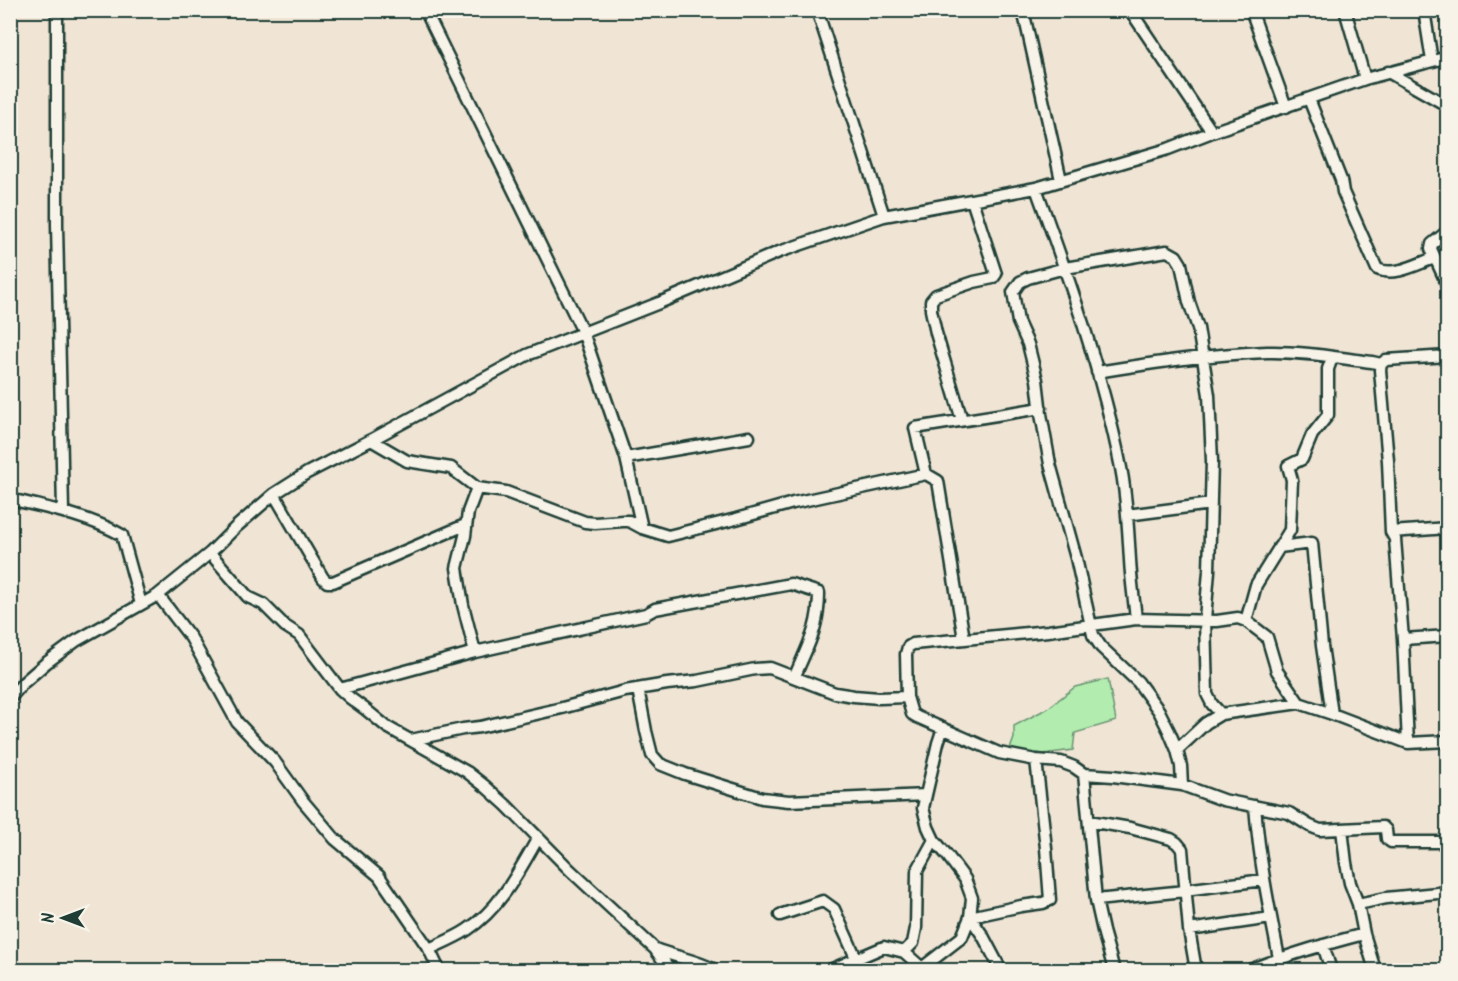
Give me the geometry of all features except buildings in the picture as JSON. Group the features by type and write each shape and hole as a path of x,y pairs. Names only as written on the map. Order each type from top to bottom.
{"street":[{"path":"57,10 57,225 63,512"},
{"path":"425,10 583,332 626,458 642,528"},
{"path":"817,10 884,216"},
{"path":"1023,10 1061,180"},
{"path":"1130,10 1212,132"},
{"path":"1251,10 1286,107"},
{"path":"1345,10 1365,79"},
{"path":"1424,10 1432,61"},
{"path":"10,698 23,683 76,641 158,595 210,553 274,494 307,473 511,363 779,252 884,216 1036,188 1168,149 1365,79 1448,57"},
{"path":"1388,72 1448,106"},
{"path":"1309,99 1341,180 1343,192 1377,269 1385,273 1397,271 1434,258"},
{"path":"1036,188 1065,268 1111,421 1127,515 1136,619"},
{"path":"962,420 936,333 932,301 936,295 993,278 996,274 972,200"},
{"path":"1446,279 1431,249 1432,244 1448,231"},
{"path":"1182,785 1177,750 1159,711 1138,682 1101,647 1093,635 1076,558 1050,464 1037,380 1028,344 1018,322 1013,292 1020,282 1028,278 1065,268 1156,252 1167,251 1176,256 1181,264 1189,302 1198,328 1209,395 1212,461 1209,571 1205,620 1207,694 1221,714"},
{"path":"1097,372 1172,360 1268,352 1381,364"},
{"path":"1381,364 1386,360 1448,356"},
{"path":"1246,621 1256,585 1288,536 1292,480 1288,466 1302,459 1312,435 1328,415 1328,369 1332,358"},
{"path":"1381,364 1391,532 1395,538 1403,639 1408,743"},
{"path":"926,474 915,428 1041,408"},
{"path":"626,458 749,437"},
{"path":"371,440 407,461 451,468 477,488 506,492 585,522 630,521 642,528 668,536 793,503 926,474 938,481 964,639"},
{"path":"475,652 463,605 458,568 465,525 477,488"},
{"path":"274,494 327,582 333,582 465,525"},
{"path":"10,499 63,512 90,521 122,536 141,604"},
{"path":"1127,515 1211,504"},
{"path":"1391,532 1448,528"},
{"path":"1279,547 1312,543 1322,646 1332,714"},
{"path":"210,553 248,597 263,604 285,626 299,634 340,689 387,727 467,772 506,805 570,870 655,949 670,970"},
{"path":"340,689 475,652 646,615 655,609 791,584 819,593 819,611 815,630 795,676"},
{"path":"158,595 191,638 237,722 275,762 303,801 335,839 379,876 429,949 439,970"},
{"path":"1299,703 1277,671 1267,637 1246,621 1238,618 1217,621 1136,619 913,644 908,647 906,654 907,697 912,714 999,753 1061,762 1084,774 1182,785 1223,800 1289,813 1320,830 1383,827 1386,830 1387,839 1391,842 1448,842"},
{"path":"1403,639 1448,636"},
{"path":"411,740 480,727 638,688 697,681 755,669 770,668 835,693 879,698 907,697"},
{"path":"638,688 652,755 660,764 685,774 762,798 789,801 926,795"},
{"path":"1177,750 1206,723 1221,714 1299,703 1408,743 1448,741"},
{"path":"830,970 884,947 904,952 922,969 962,937 970,917 972,898 965,879 934,840 923,808 943,728"},
{"path":"970,917 1050,900 1036,760"},
{"path":"1084,774 1096,900 1114,970"},
{"path":"1255,806 1258,842 1279,958"},
{"path":"1089,821 1130,828 1171,839 1182,849 1189,930 1196,970"},
{"path":"1342,829 1348,873 1374,970"},
{"path":"429,949 466,931 485,916 512,883 538,838"},
{"path":"904,952 913,943 916,928 917,872 934,840"},
{"path":"1096,900 1264,880"},
{"path":"1358,904 1386,898 1448,892"},
{"path":"780,915 823,901 834,909 857,960"},
{"path":"970,917 1001,970"},
{"path":"1189,930 1271,918"},
{"path":"1250,970 1279,958 1364,934"},
{"path":"1323,945 1331,970"},
{"path":"655,949 692,960 715,970"}],"green space":[{"path":"1108,679 1116,721 1075,733 1073,750 1028,756 1010,749 1014,738 1014,726 1048,708 1075,687"}]}
